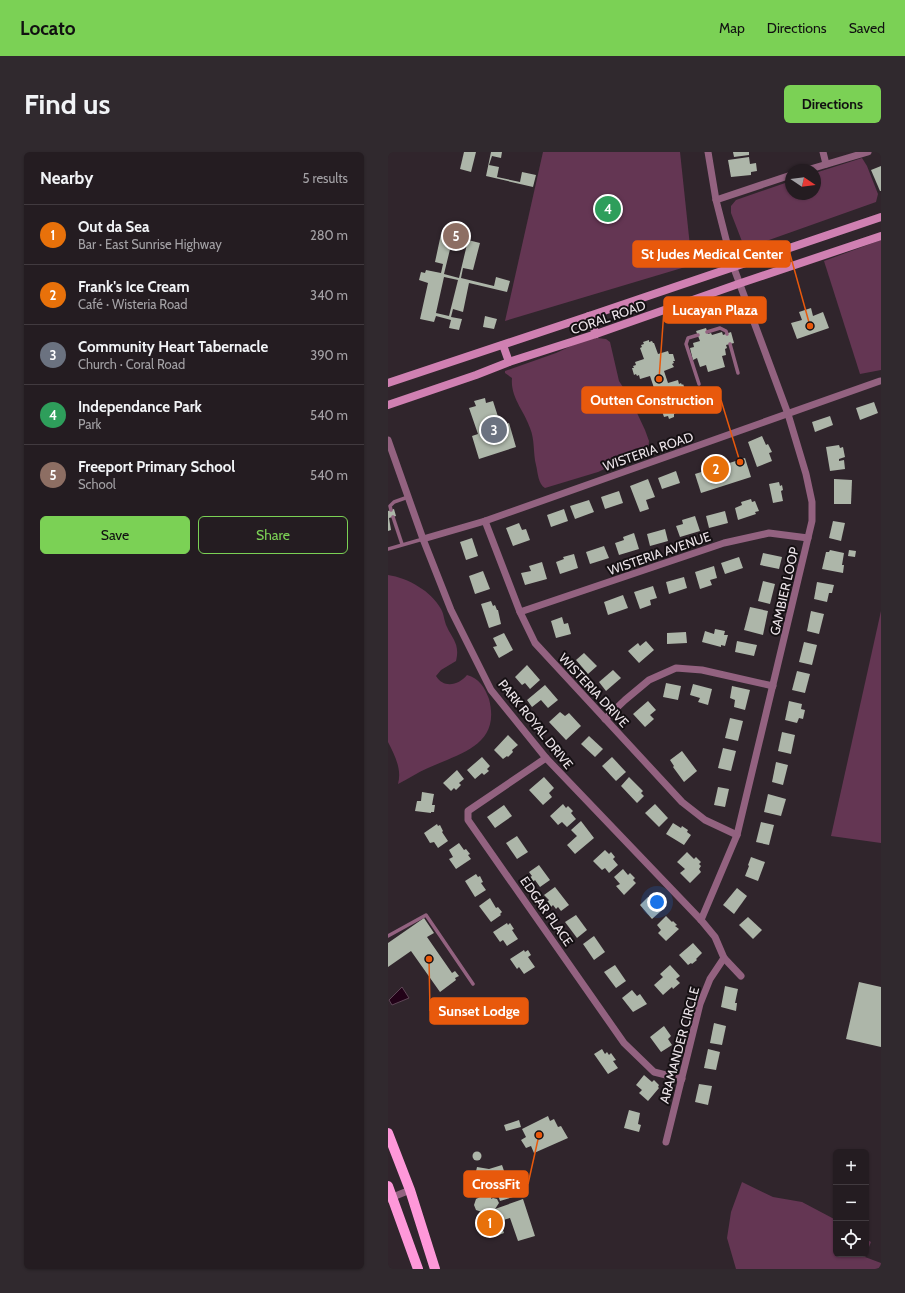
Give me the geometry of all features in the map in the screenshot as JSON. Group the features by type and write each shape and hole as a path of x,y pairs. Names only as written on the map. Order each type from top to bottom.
{"main road":[{"name":"CORAL ROAD","path":"388,383 881,217"},
{"name":"CORAL ROAD","path":"388,405 476,376 509,362 596,334 881,236"},
{"path":"589,316 596,334"},
{"path":"503,345 509,362"},
{"path":"388,1133 410,1190 435,1269"},
{"path":"388,1186 390,1198 418,1269"}],"street":[{"name":"GAMBIER LOOP","path":"701,920 737,835 774,686 812,521 812,502 806,474 788,414 734,267 716,200 708,152"},
{"path":"823,152 826,164"},
{"path":"821,166 868,152"},
{"path":"716,200 785,177"},
{"name":"WISTERIA ROAD","path":"423,539 485,521 880,381"},
{"name":"PARK ROYAL DRIVE","path":"388,440 423,539 451,610 491,690 546,758 701,920 715,937 724,958 741,976"},
{"name":"WISTERIA DRIVE","path":"485,521 520,612 535,643 682,802 705,820 737,835"},
{"name":"WISTERIA AVENUE","path":"520,612 724,543 769,532 808,538"},
{"path":"605,719 649,680 676,668 702,670 774,686"},
{"name":"EDGAR PLACE","path":"546,758 468,811 468,820 624,1043 654,1072 682,1079"},
{"name":"ARAMANDER CIRCLE","path":"666,1142 700,1004 710,979 724,958"},
{"path":"390,1198 410,1190"}],"lane":[{"path":"707,332 720,328 726,331 727,334"},
{"path":"698,335 688,338 686,344 700,384"},
{"path":"730,344 738,372"},
{"path":"391,510 390,506 394,502 408,497"},
{"path":"393,517 402,544"},
{"path":"388,549 423,539"},
{"path":"388,936 426,915 474,984"}],"shaded area":[{"path":"543,152 680,152 692,265 505,321"},
{"path":"862,158 867,166 878,194 876,202 752,246 746,246 743,244 731,213 731,206 736,200 785,183 785,200 821,200 821,171"},
{"path":"881,240 881,370 860,374 824,261"},
{"path":"597,338 606,339 610,342 619,381 630,398 645,430 649,441 648,449 643,454 628,458 598,472 545,488 541,484 539,478 532,433 528,422 515,398 512,378 505,373 505,371 556,353 584,340"},
{"path":"388,575 411,582 425,591 437,602 442,611 446,625 455,642 457,655 456,661 441,670 436,676 443,683 447,684 456,683 467,675 475,678 483,687 489,699 491,715 489,727 484,737 475,745 465,752 424,770 398,784 398,768 388,742"},
{"path":"881,611 881,843 831,836"},
{"path":"402,987 409,998 392,1005 389,1000"},
{"path":"742,1182 773,1197 802,1202 833,1218 833,1257 865,1257 881,1263 881,1269 736,1269 727,1238 731,1212"}],"building":[{"path":"464,152 476,152 471,172 460,169"},
{"path":"491,152 502,152 501,158 492,156 489,165 499,167 497,177 520,182 522,172 536,175 533,187 486,176"},
{"path":"733,152 749,152 749,155 734,157"},
{"path":"749,157 750,164 756,163 757,171 751,172 751,175 731,177 728,160"},
{"path":"881,166 881,191 880,191 871,170"},
{"path":"441,234 453,237 444,274 459,278 468,240 480,243 473,270 463,268 461,278 494,286 496,277 510,281 507,292 469,283 463,312 453,309 451,317 462,319 459,330 449,328 451,320 436,316 434,322 420,319 428,283 419,280 421,272 425,273 426,270 441,273 443,264 435,262","holes":["444,277 458,280 449,316 436,313"]},
{"path":"811,308 813,316 823,312 829,328 797,339 791,323 802,320 799,312"},
{"path":"485,316 497,319 494,329 483,327"},
{"path":"706,328 708,334 711,333 712,335 722,332 723,335 731,332 734,343 726,345 726,355 722,356 725,367 708,372 706,365 700,367 697,358 693,360 690,348 694,347 693,343 700,341 696,331"},
{"path":"649,340 649,342 652,341 654,343 658,354 668,351 669,354 673,354 675,361 673,361 674,363 672,364 674,367 664,371 668,383 678,380 679,384 683,384 686,391 682,394 684,397 674,400 678,412 674,414 674,417 669,419 668,416 664,417 660,405 650,409 649,405 645,405 642,398 644,398 644,392 654,388 650,376 640,379 639,375 634,375 632,368 636,365 635,362 644,359 640,348 642,347 641,345 644,344 643,342"},
{"path":"485,398 486,403 493,401 501,426 509,423 516,447 479,459 472,436 478,434 469,408 476,406 474,401"},
{"path":"874,402 878,413 860,420 856,408"},
{"path":"830,416 833,425 815,432 812,422"},
{"path":"762,436 766,445 768,444 772,452 769,453 772,461 757,467 748,442"},
{"path":"839,445 840,448 843,447 845,457 839,459 839,461 844,460 845,469 830,471 826,447"},
{"path":"745,458 751,477 701,493 695,474"},
{"path":"676,471 680,483 662,489 658,478"},
{"path":"648,479 655,497 646,500 649,509 640,512 630,486"},
{"path":"834,479 852,480 851,504 834,504"},
{"path":"779,482 780,486 782,485 783,490 781,491 783,501 773,503 769,484"},
{"path":"619,491 623,503 605,509 601,497"},
{"path":"751,499 752,502 755,501 759,511 755,512 756,514 738,520 735,508 742,505 741,502"},
{"path":"589,500 594,512 575,519 570,506"},
{"path":"394,509 396,516 389,518 391,530 388,531 388,511"},
{"path":"564,509 568,521 551,527 547,515"},
{"path":"725,511 728,523 709,528 706,516"},
{"path":"695,516 700,531 680,537 676,526 683,524 682,520"},
{"path":"833,521 845,523 841,541 829,538"},
{"path":"519,523 522,530 526,529 530,540 513,546 506,528"},
{"path":"665,529 668,541 650,546 647,534"},
{"path":"634,533 639,549 619,555 615,543 624,540 623,537"},
{"path":"472,538 478,556 466,560 460,542"},
{"path":"604,546 609,558 590,564 586,552"},
{"path":"830,550 844,553 842,565 844,565 843,573 822,569 826,552 829,552"},
{"path":"849,550 856,551 855,557 848,556"},
{"path":"763,553 782,557 779,569 760,565"},
{"path":"574,554 578,568 560,574 556,562 564,559 563,557"},
{"path":"739,557 743,568 725,574 721,563"},
{"path":"542,562 547,579 525,585 521,573 531,571 529,566"},
{"path":"714,566 717,578 710,580 712,585 700,589 695,572"},
{"path":"483,571 490,589 475,594 469,576"},
{"path":"684,577 687,588 669,594 666,582"},
{"path":"763,581 775,584 770,604 758,601"},
{"path":"817,582 834,585 832,593 829,593 827,602 814,599"},
{"path":"653,586 657,598 650,600 651,605 640,609 634,592"},
{"path":"623,595 628,608 608,615 604,602"},
{"path":"491,601 493,606 495,605 498,610 501,624 489,628 481,604"},
{"path":"750,607 768,611 763,635 744,630"},
{"path":"811,611 824,614 819,634 807,631"},
{"path":"562,617 564,624 568,623 571,634 556,638 551,621"},
{"path":"715,629 725,631 724,635 728,635 725,646 721,645 721,647 702,642 705,631 714,634"},
{"path":"686,632 687,643 667,644 667,633"},
{"path":"504,633 513,650 499,658 493,647 497,646 493,638"},
{"path":"646,641 654,650 639,663 628,651 638,643 640,646"},
{"path":"737,641 757,645 754,656 735,652"},
{"path":"804,642 817,645 812,665 799,662"},
{"path":"584,653 597,666 588,674 576,660"},
{"path":"527,665 540,680 530,689 525,683 522,685 515,677"},
{"path":"613,670 621,678 606,691 599,682"},
{"path":"797,671 810,674 805,693 792,690"},
{"path":"666,683 681,686 678,700 663,697"},
{"path":"693,684 712,689 708,705 698,702 700,698 690,695"},
{"path":"545,685 558,700 548,708 541,700 532,707 527,700"},
{"path":"732,686 750,690 745,710 734,707 735,700 730,698"},
{"path":"648,701 656,710 650,715 654,719 645,727 633,714"},
{"path":"789,701 802,704 801,709 805,710 803,719 799,718 797,723 785,720"},
{"path":"560,712 565,716 569,713 581,726 566,740 549,722"},
{"path":"730,718 743,721 738,741 725,738"},
{"path":"782,732 795,735 791,754 778,751"},
{"path":"508,735 518,745 512,750 513,752 508,757 507,756 503,759 494,750"},
{"path":"589,736 603,749 595,757 581,744"},
{"path":"723,748 736,751 731,771 718,768"},
{"path":"682,751 697,771 684,782 673,767 674,766 670,760"},
{"path":"482,757 490,766 487,769 489,771 484,775 482,773 475,779 467,770"},
{"path":"612,757 626,772 616,781 602,766"},
{"path":"776,762 788,765 783,785 772,782"},
{"path":"457,770 464,779 459,783 461,785 456,790 454,788 451,791 443,783"},
{"path":"544,777 554,788 549,793 552,797 543,805 529,790"},
{"path":"629,777 643,791 641,793 644,796 637,803 621,786"},
{"path":"718,787 729,789 725,807 714,805"},
{"path":"422,792 434,794 432,805 435,805 434,812 415,811 417,801 421,801"},
{"path":"768,794 786,799 781,816 764,812"},
{"path":"563,804 566,808 568,806 573,811 571,813 576,819 567,827 562,822 558,825 550,816"},
{"path":"655,804 668,818 659,827 645,813"},
{"path":"504,805 512,816 495,828 487,817"},
{"path":"581,821 594,838 575,854 567,845 577,836 571,830"},
{"path":"761,822 774,825 769,845 756,842"},
{"path":"673,823 688,830 687,832 691,835 684,845 666,834"},
{"path":"437,824 438,826 440,825 443,831 442,832 448,841 438,848 434,842 430,843 424,833"},
{"path":"517,836 528,852 517,859 506,843"},
{"path":"459,843 464,850 466,849 470,854 468,855 471,859 456,869 449,859 453,857 449,850"},
{"path":"605,850 609,854 611,852 615,857 613,859 618,865 609,873 605,868 602,870 593,861"},
{"path":"687,852 694,859 696,857 701,862 699,864 701,866 699,869 701,872 690,883 680,873 685,869 677,862"},
{"path":"751,857 765,862 758,881 745,876"},
{"path":"539,865 550,880 540,887 535,880 533,882 530,877 532,876 529,872"},
{"path":"623,869 628,875 630,873 635,878 633,880 636,883 624,895 616,886 620,884 614,877"},
{"path":"476,874 478,877 480,876 483,882 481,883 486,890 475,897 465,881"},
{"path":"555,887 569,905 561,911 558,907 556,909 553,905 551,907 547,902 549,900 544,895"},
{"path":"737,888 747,896 734,914 723,905"},
{"path":"648,897 651,900 652,899 661,911 652,919 640,905"},
{"path":"490,898 496,908 498,907 502,912 500,914 501,915 491,922 479,906"},
{"path":"576,915 587,930 577,938 565,922"},
{"path":"666,916 677,925 675,926 679,929 666,941 658,933 661,930 657,925"},
{"path":"748,917 762,930 753,939 739,925"},
{"path":"424,918 434,933 427,937 452,973 455,971 459,976 440,992 411,951 388,967 388,943"},
{"path":"507,923 508,925 510,923 514,929 512,930 518,939 507,946 503,940 500,942 493,932"},
{"path":"594,936 605,952 594,960 583,944"},
{"path":"693,943 702,953 696,959 697,960 688,965 679,955"},
{"path":"524,950 525,952 528,950 531,955 528,957 535,967 524,974 519,967 517,969 510,959"},
{"path":"615,965 626,981 616,988 604,972"},
{"path":"670,965 680,976 676,979 680,983 673,989 672,987 663,995 654,985 663,977 660,974"},
{"path":"859,982 881,987 881,1047 846,1039"},
{"path":"725,986 738,989 735,1003 737,1003 736,1011 721,1007"},
{"path":"632,990 637,996 640,994 647,1004 633,1012 622,998"},
{"path":"714,1023 726,1026 722,1045 710,1043"},
{"path":"664,1026 671,1036 668,1039 672,1045 661,1052 650,1037"},
{"path":"602,1049 605,1054 607,1052 609,1055 611,1053 616,1060 613,1061 618,1068 608,1074 594,1054"},
{"path":"708,1049 720,1052 716,1070 704,1068"},
{"path":"644,1075 652,1082 654,1080 659,1085 659,1088 648,1101 639,1093 642,1090 636,1085"},
{"path":"699,1084 712,1086 708,1105 695,1102"},
{"path":"629,1110 640,1113 638,1124 641,1125 639,1132 624,1128"},
{"path":"548,1116 550,1121 554,1119 558,1127 561,1126 568,1138 534,1153 531,1146 526,1148 521,1140 526,1137 522,1129"},
{"path":"519,1120 521,1127 506,1131 504,1125"},
{"path":"475,1152 479,1152 481,1156 479,1160 475,1160 473,1158 473,1154"},
{"path":"502,1165 513,1197 500,1201 495,1186 490,1188 493,1192 491,1199 497,1199 499,1203 495,1209 523,1199 535,1236 518,1241 510,1218 500,1221 504,1233 496,1236 492,1223 488,1225 482,1224 479,1218 482,1212 476,1210 474,1205 476,1199 482,1196 482,1192 475,1196 469,1194 466,1189 468,1183 474,1180 477,1167 489,1169"}],"place":[{"name":"Independance Park","path":"608,209"},
{"name":"Freeport Primary School","path":"456,236"},
{"name":"St Judes Medical Center","path":"810,326"},
{"name":"Lucayan Plaza","path":"659,379"},
{"name":"Community Heart Tabernacle","path":"494,430"},
{"name":"Outten Construction","path":"740,462"},
{"name":"Frank's Ice Cream","path":"716,469"},
{"name":"Sunset Lodge","path":"429,959"},
{"name":"CrossFit","path":"539,1135"},
{"name":"Out da Sea","path":"490,1223"}]}
